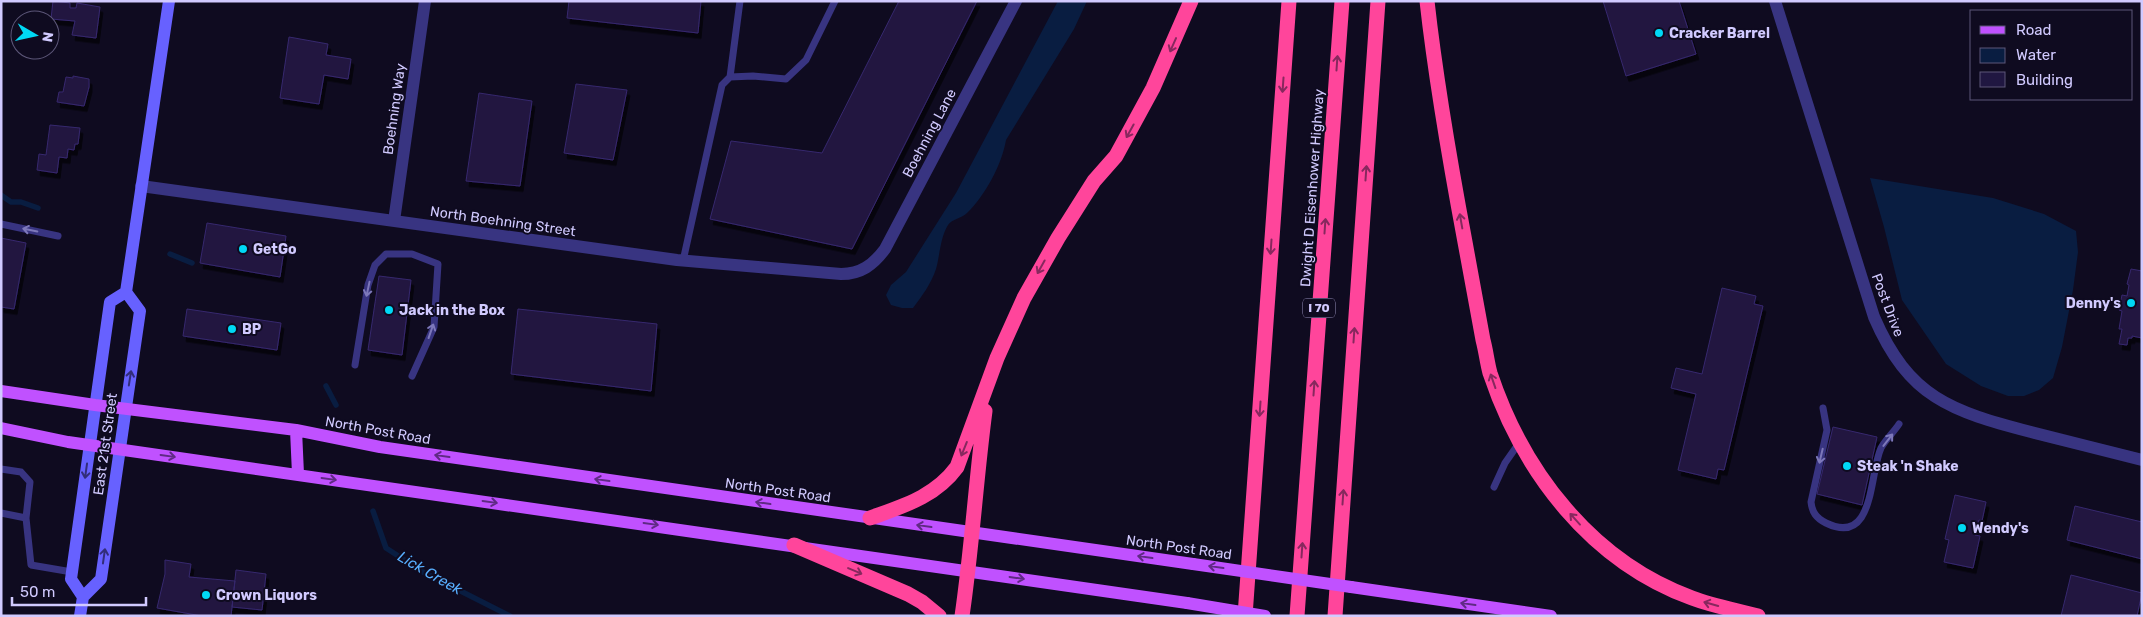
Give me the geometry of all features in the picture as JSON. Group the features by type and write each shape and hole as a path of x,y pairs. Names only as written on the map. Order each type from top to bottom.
{"highway":[{"path":"870,518 928,495 947,481 957,467 998,358 1028,291 1058,238 1094,181 1116,156 1153,88 1191,1"},
{"path":"1245,616 1289,1"},
{"name":"Dwight D Eisenhower Highway","path":"1297,616 1342,1"},
{"path":"1335,616 1378,1"},
{"path":"1427,1 1430,38 1444,127 1488,364 1508,421 1519,443 1534,468 1556,498 1587,532 1627,563 1666,586 1692,598 1758,616"},
{"path":"962,616 969,571 977,470 988,387"},
{"path":"794,546 908,594 922,602 939,616"}],"main road":[{"path":"126,292 169,1"},
{"name":"East 21st Street","path":"72,572 110,302 126,292 140,311 101,579 83,597"},
{"name":"North Post Road","path":"1,391 125,409 296,430 380,447 1551,616"},
{"path":"1,428 68,442 969,571 1265,616"},
{"path":"296,430 298,474"},
{"path":"72,572 71,579 83,597 80,616"}],"street":[{"name":"Boehning Way","path":"394,221 424,1"},
{"name":"Boehning Lane","path":"861,271 874,262 885,249 1016,1"},
{"name":"Post Drive","path":"1774,1 1874,317 1885,343 1901,365 1925,390 1963,412 2142,460"},
{"name":"North Boehning Street","path":"141,186 683,261 841,274 861,271"}],"lane":[{"path":"683,261 722,85 730,77 740,1"},
{"path":"730,77 753,76 786,79 806,60 835,1"},
{"path":"1,224 58,236"},
{"path":"355,365 368,285 376,265 386,254 412,254 438,264 438,271 434,327 412,376"},
{"path":"1823,408 1827,430 1811,502 1812,510 1816,516 1835,526 1849,527 1864,514 1881,448 1899,424"},
{"path":"1494,487 1505,463 1519,443"},
{"path":"1,470 21,472 30,482 26,518 31,565 72,572"},
{"path":"1,513 26,518"}],"water":[{"path":"1058,1 1087,1 1074,29 1006,140 997,169 986,189 967,213 952,221 945,230 936,269 926,290 913,308 891,305 886,295 891,285 906,272 956,193"},
{"path":"1870,178 1993,198 2044,214 2076,231 2078,252 2062,347 2053,378 2039,390 2024,396 2008,396 1981,386 1946,364 1902,300"}],"building":[{"path":"53,1 70,3 70,8 76,8 77,3 100,7 96,38 72,35 75,21 60,20 60,10 52,10"},
{"path":"569,1 701,1 698,33 567,18"},
{"path":"899,1 977,1 852,249 710,219 731,141 822,153"},
{"path":"1603,1 1679,1 1696,54 1626,76"},
{"path":"289,37 328,44 326,55 351,59 348,79 324,75 319,104 280,98"},
{"path":"73,76 89,79 84,106 57,102 59,92 63,92 66,77 73,78"},
{"path":"576,84 627,90 613,160 564,153"},
{"path":"479,93 532,101 520,186 466,181"},
{"path":"50,125 80,128 78,144 75,144 74,150 68,149 67,158 59,157 57,173 37,170 39,154 46,155"},
{"name":"GetGo","path":"207,223 286,236 280,277 200,263"},
{"path":"1,238 26,243 14,309 1,307"},
{"name":"Denny's","path":"2131,269 2142,271 2142,338 2132,336 2132,338 2128,338 2127,345 2119,344 2122,329 2119,329 2122,311 2119,310 2122,295 2127,296 2129,285 2127,284"},
{"path":"379,276 411,280 402,355 368,350"},
{"path":"1722,288 1756,296 1754,304 1763,306 1724,470 1718,469 1716,479 1678,470 1696,394 1671,388 1676,368 1702,374"},
{"name":"BP","path":"187,309 281,323 277,350 183,336"},
{"path":"518,309 657,324 651,391 511,374"},
{"name":"Steak 'n Shake","path":"1833,427 1877,437 1862,505 1817,494"},
{"name":"Wendy's","path":"1955,495 1986,502 1982,521 1979,520 1975,535 1980,536 1973,568 1944,562 1949,540 1945,539"},
{"path":"2075,506 2142,522 2142,559 2067,540"},
{"path":"165,560 191,564 189,577 235,581 231,616 202,616 157,608 165,574"},
{"path":"236,570 266,574 262,610 232,607"},
{"path":"2071,575 2142,593 2137,616 2061,616"}],"waterway":[{"name":"Lick Creek","path":"1,195 11,202 21,202 38,208"},
{"name":"Lick Creek","path":"170,254 192,263"},
{"name":"Lick Creek","path":"326,386 336,405"},
{"name":"Lick Creek","path":"373,511 386,548 423,572 510,616"}],"place":[{"name":"Cracker Barrel","path":"1659,33"},
{"name":"GetGo","path":"243,249"},
{"name":"Denny's","path":"2131,303"},
{"name":"Jack in the Box","path":"389,310"},
{"name":"BP","path":"232,329"},
{"name":"Steak 'n Shake","path":"1847,466"},
{"name":"Wendy's","path":"1962,528"},
{"name":"Crown Liquors","path":"206,595"}]}
